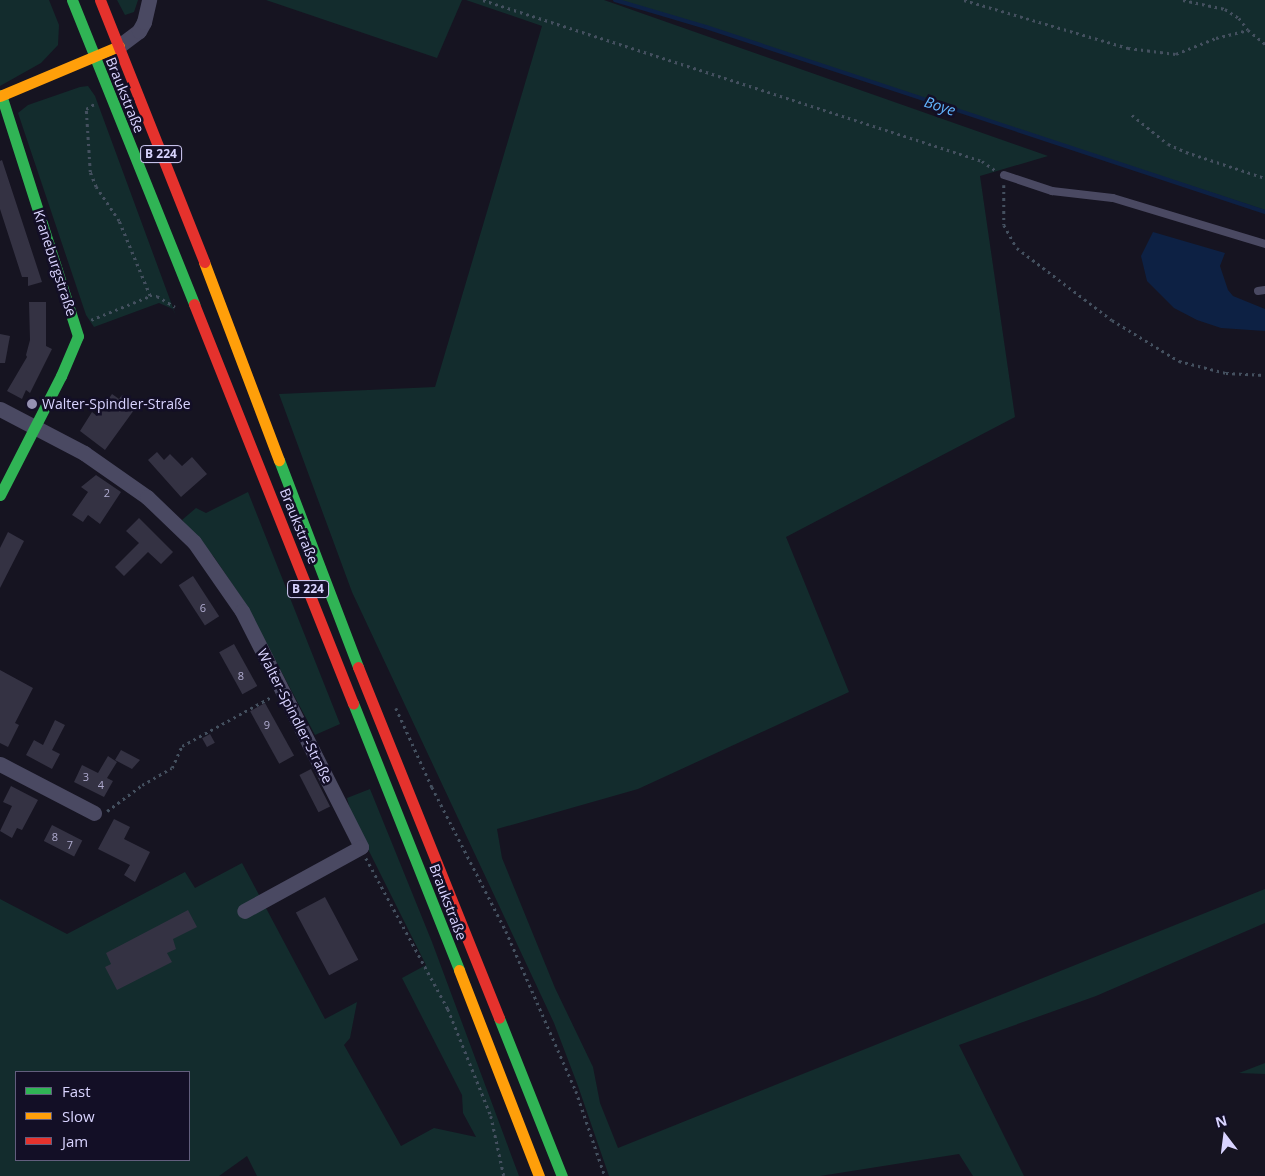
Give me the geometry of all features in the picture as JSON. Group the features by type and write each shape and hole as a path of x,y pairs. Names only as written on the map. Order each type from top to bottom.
{"main road":[{"name":"Braukstraße","path":"72,0 395,808 538,1176"},
{"name":"Braukstraße","path":"100,0 204,261 325,583 562,1176"},
{"path":"0,95 119,46"},
{"name":"Kraneburgstraße","path":"0,95 78,336 61,376 0,495"}],"street":[{"path":"119,46 139,31 144,22 149,0"},
{"path":"0,409 35,426"},
{"name":"Walter-Spindler-Straße","path":"35,426 84,453 147,497 194,542 242,612 361,847"},
{"path":"0,764 94,813"},
{"path":"244,911 361,847"}],"lane":[{"path":"1004,175 1052,191 1113,198 1265,244"}],"path":[{"path":"483,0 982,161 1004,175 1004,225 1017,248 1112,320 1179,361 1226,373 1265,375"},
{"path":"964,0 1128,48 1176,54 1216,38 1248,30"},
{"path":"1183,0 1225,9 1239,18 1248,30 1265,44"},
{"path":"76,326 150,296 120,221 96,187 90,172 86,109 110,98"},
{"path":"1132,115 1177,148 1265,178"},
{"path":"94,813 110,810 142,785 172,768 182,746 283,690"},
{"path":"395,706 432,787 506,931 576,1090 605,1176"},
{"path":"361,847 448,1009 491,1116 504,1176"}],"green space":[{"path":"0,0 49,0 59,25 58,45 41,63 0,86"},
{"path":"117,0 138,0 134,12 125,15"},
{"path":"266,0 462,0 437,58"},
{"path":"466,0 604,0 1048,156 980,176 1015,417 786,537 849,692 638,789 497,829 502,858 555,988 593,1067 600,1103 618,1148 1265,889 1265,923 1096,996 959,1045 1024,1176 973,1176 959,1154 820,1176 609,1176 554,1023 352,592 279,394 435,387 542,26"},
{"path":"619,0 1265,0 1265,210"},
{"path":"88,86 95,96 176,316 173,309 159,303 94,327 86,315 18,113 28,105"},
{"path":"248,492 340,724 315,735 245,603 214,557 182,520 196,508 206,513"},
{"path":"370,789 432,942 519,1176 257,1176 247,1156 219,1176 0,1176 0,899 67,934 185,872 195,888 242,863 325,1019 357,1002 350,1038 344,1045 401,1146 434,1128 476,1137 463,1113 462,1095 402,978 426,965 352,817 347,798"},
{"path":"1265,1063 1265,1074 1239,1073"}],"water":[{"path":"1153,232 1225,253 1220,266 1228,290 1233,296 1265,309 1265,331 1221,328 1197,320 1174,308 1147,281 1141,256"}],"building":[{"path":"2,160 42,282 28,286 28,277 22,277 0,209 0,161"},
{"path":"29,302 46,302 46,346 52,349 30,393 26,390 22,399 7,391 27,357 30,340"},
{"path":"0,334 10,336 5,363 0,363"},
{"path":"112,394 119,399 122,395 131,402 128,406 134,410 105,450 80,431 92,412 97,416"},
{"path":"157,452 164,460 170,454 182,466 192,457 207,474 181,497 148,460"},
{"path":"96,475 121,492 100,524 88,515 83,522 72,515 88,492 81,487"},
{"path":"139,518 173,552 161,564 148,552 124,576 115,567 139,543 126,531"},
{"path":"8,532 24,541 0,588 0,548"},
{"path":"193,576 219,616 205,626 179,585"},
{"path":"234,644 257,686 242,694 219,652"},
{"path":"0,670 33,688 15,723 19,725 8,747 0,743"},
{"path":"265,703 294,755 279,764 250,711"},
{"path":"55,720 65,725 52,750 60,754 52,769 26,755 34,740 43,745"},
{"path":"210,734 215,743 207,747 202,738"},
{"path":"121,750 140,760 132,769 115,760"},
{"path":"108,756 117,762 107,778 113,781 104,797 74,782 82,765 98,773"},
{"path":"311,769 330,806 318,812 299,775"},
{"path":"11,786 38,800 22,830 17,828 12,838 0,831 12,806 3,802"},
{"path":"114,819 130,827 124,839 150,852 135,882 124,875 130,865 98,849"},
{"path":"52,825 82,840 74,856 44,841"},
{"path":"325,897 358,960 329,975 296,912"},
{"path":"188,910 197,927 173,939 176,949 167,953 172,962 117,990 105,967 111,964 106,953"}],"waterway":[{"name":"Boye","path":"615,0 706,27 1265,212"}],"traffic: fast":[{"path":"72,0 194,304"},
{"path":"0,495 61,376 78,336 1,95"},
{"path":"279,460 358,667"},
{"path":"353,703 459,970"},
{"path":"499,1018 562,1176"}],"traffic: slow":[{"path":"0,96 119,46"},
{"path":"204,262 279,460"},
{"path":"459,970 539,1176"}],"traffic: jam":[{"path":"100,0 204,262"},
{"path":"194,304 353,703"},
{"path":"358,667 499,1018"}],"place":[{"name":"Walter-Spindler-Straße","path":"32,404"}]}
